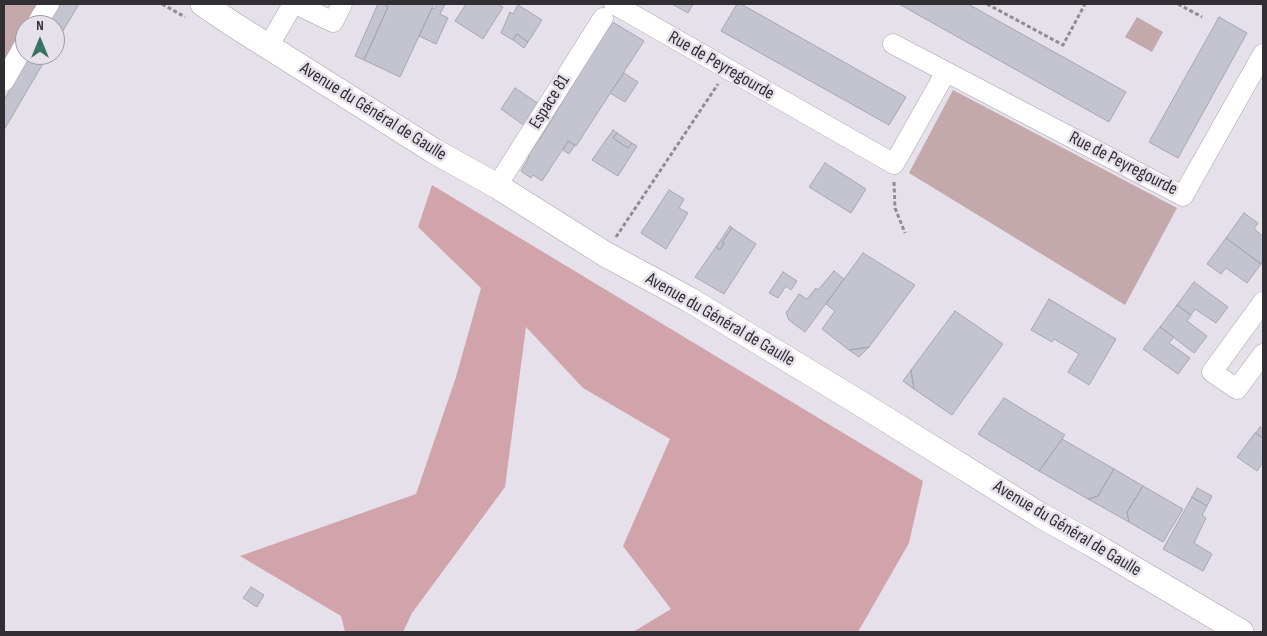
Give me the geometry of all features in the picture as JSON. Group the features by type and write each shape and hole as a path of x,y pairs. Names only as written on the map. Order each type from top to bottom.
{"main road":[{"name":"Avenue du Général de Gaulle","path":"203,4 434,151 497,186 605,254 690,300 1040,515 1241,632"}],"street":[{"path":"42,15 49,4"},
{"path":"268,47 295,4 333,22 342,4"},
{"name":"Rue de Peyregourde","path":"608,11 728,69 894,164"},
{"name":"Espace 81","path":"497,186 608,11"},
{"name":"Rue de Peyregourde","path":"893,44 1183,196 1263,54"},
{"path":"4,81 15,62"},
{"path":"894,164 946,72"},
{"path":"1263,302 1212,372 1237,389 1263,354"}],"path":[{"path":"987,4 1063,45 1085,4"},
{"path":"1178,4 1202,17"},
{"path":"605,254 728,69"},
{"path":"894,164 895,208 905,233"}],"shaded area":[{"path":"4,4 40,4 33,15 15,15 15,44 4,62"},
{"path":"1137,17 1163,32 1152,52 1125,37"},
{"path":"953,90 1177,208 1125,305 909,173"},
{"path":"432,185 923,481 909,543 858,632 633,632 671,609 623,546 670,439 583,388 526,327 505,487 412,613 403,632 345,632 341,616 240,556 416,494 456,377 481,288 418,227"}],"building":[{"path":"60,4 79,4 65,27 65,15 54,15"},
{"path":"378,4 384,4 388,7 364,60 355,56"},
{"path":"384,4 434,4 400,77 364,60 388,7"},
{"path":"437,4 445,4 440,14 448,18 436,44 419,36 432,8 434,9"},
{"path":"466,4 497,4 503,7 483,39 455,21"},
{"path":"672,4 693,4 688,13"},
{"path":"737,4 741,4 906,97 889,125 721,31"},
{"path":"899,4 968,4 1126,92 1109,122"},
{"path":"518,5 542,20 528,42 517,34 513,40 501,33 510,12 513,14"},
{"path":"1219,17 1247,33 1178,158 1149,142"},
{"path":"611,21 644,41 576,146 568,141 542,181 533,175 531,178 521,171 528,156"},
{"path":"517,34 528,42 524,48 513,40"},
{"path":"24,65 42,65 4,130 4,100"},
{"path":"624,73 638,82 625,102 610,93"},
{"path":"515,88 539,104 525,126 501,109"},
{"path":"613,130 617,133 613,138 628,148 632,143 637,146 618,176 592,160"},
{"path":"617,133 632,143 628,148 613,138"},
{"path":"568,141 575,145 569,154 563,150"},
{"path":"825,163 866,189 851,213 809,187"},
{"path":"669,190 684,199 679,208 688,213 666,249 641,233"},
{"path":"1244,213 1258,223 1254,229 1263,236 1263,260 1261,264 1226,238"},
{"path":"730,226 732,228 722,242 724,243 720,250 716,247"},
{"path":"732,228 756,244 724,294 695,277 716,247 720,250 724,243 722,242"},
{"path":"1226,238 1261,264 1247,283 1226,268 1221,274 1207,264"},
{"path":"863,253 915,285 869,347 849,350 822,329 835,311 826,304"},
{"path":"834,271 844,279 805,332 789,320 786,313 799,294 807,299 816,288 818,290"},
{"path":"783,272 797,281 791,290 786,286 778,298 769,293"},
{"path":"1194,282 1228,307 1216,323 1195,309 1191,315 1177,305"},
{"path":"1049,299 1116,339 1089,385 1068,372 1079,354 1054,339 1052,342 1031,330"},
{"path":"1177,305 1191,315 1187,321 1207,336 1194,353 1160,327"},
{"path":"955,311 1003,344 952,415 914,389 911,370"},
{"path":"1160,327 1174,337 1169,343 1190,358 1178,374 1143,349"},
{"path":"869,347 859,357 849,350"},
{"path":"911,370 914,389 903,381"},
{"path":"1004,398 1065,435 1039,471 978,434"},
{"path":"1260,427 1263,429 1261,437 1256,433"},
{"path":"1255,433 1261,437 1263,435 1263,462 1257,471 1237,457"},
{"path":"1062,439 1114,469 1098,496 1088,499 1039,471"},
{"path":"1114,469 1143,486 1127,512 1129,522 1088,499 1098,496"},
{"path":"1143,486 1183,509 1163,542 1129,522 1127,512"},
{"path":"1197,488 1212,496 1207,506 1192,497"},
{"path":"1192,497 1207,506 1202,515 1206,518 1194,543 1212,554 1203,571 1163,549"},
{"path":"251,587 264,595 257,607 243,598"}]}
